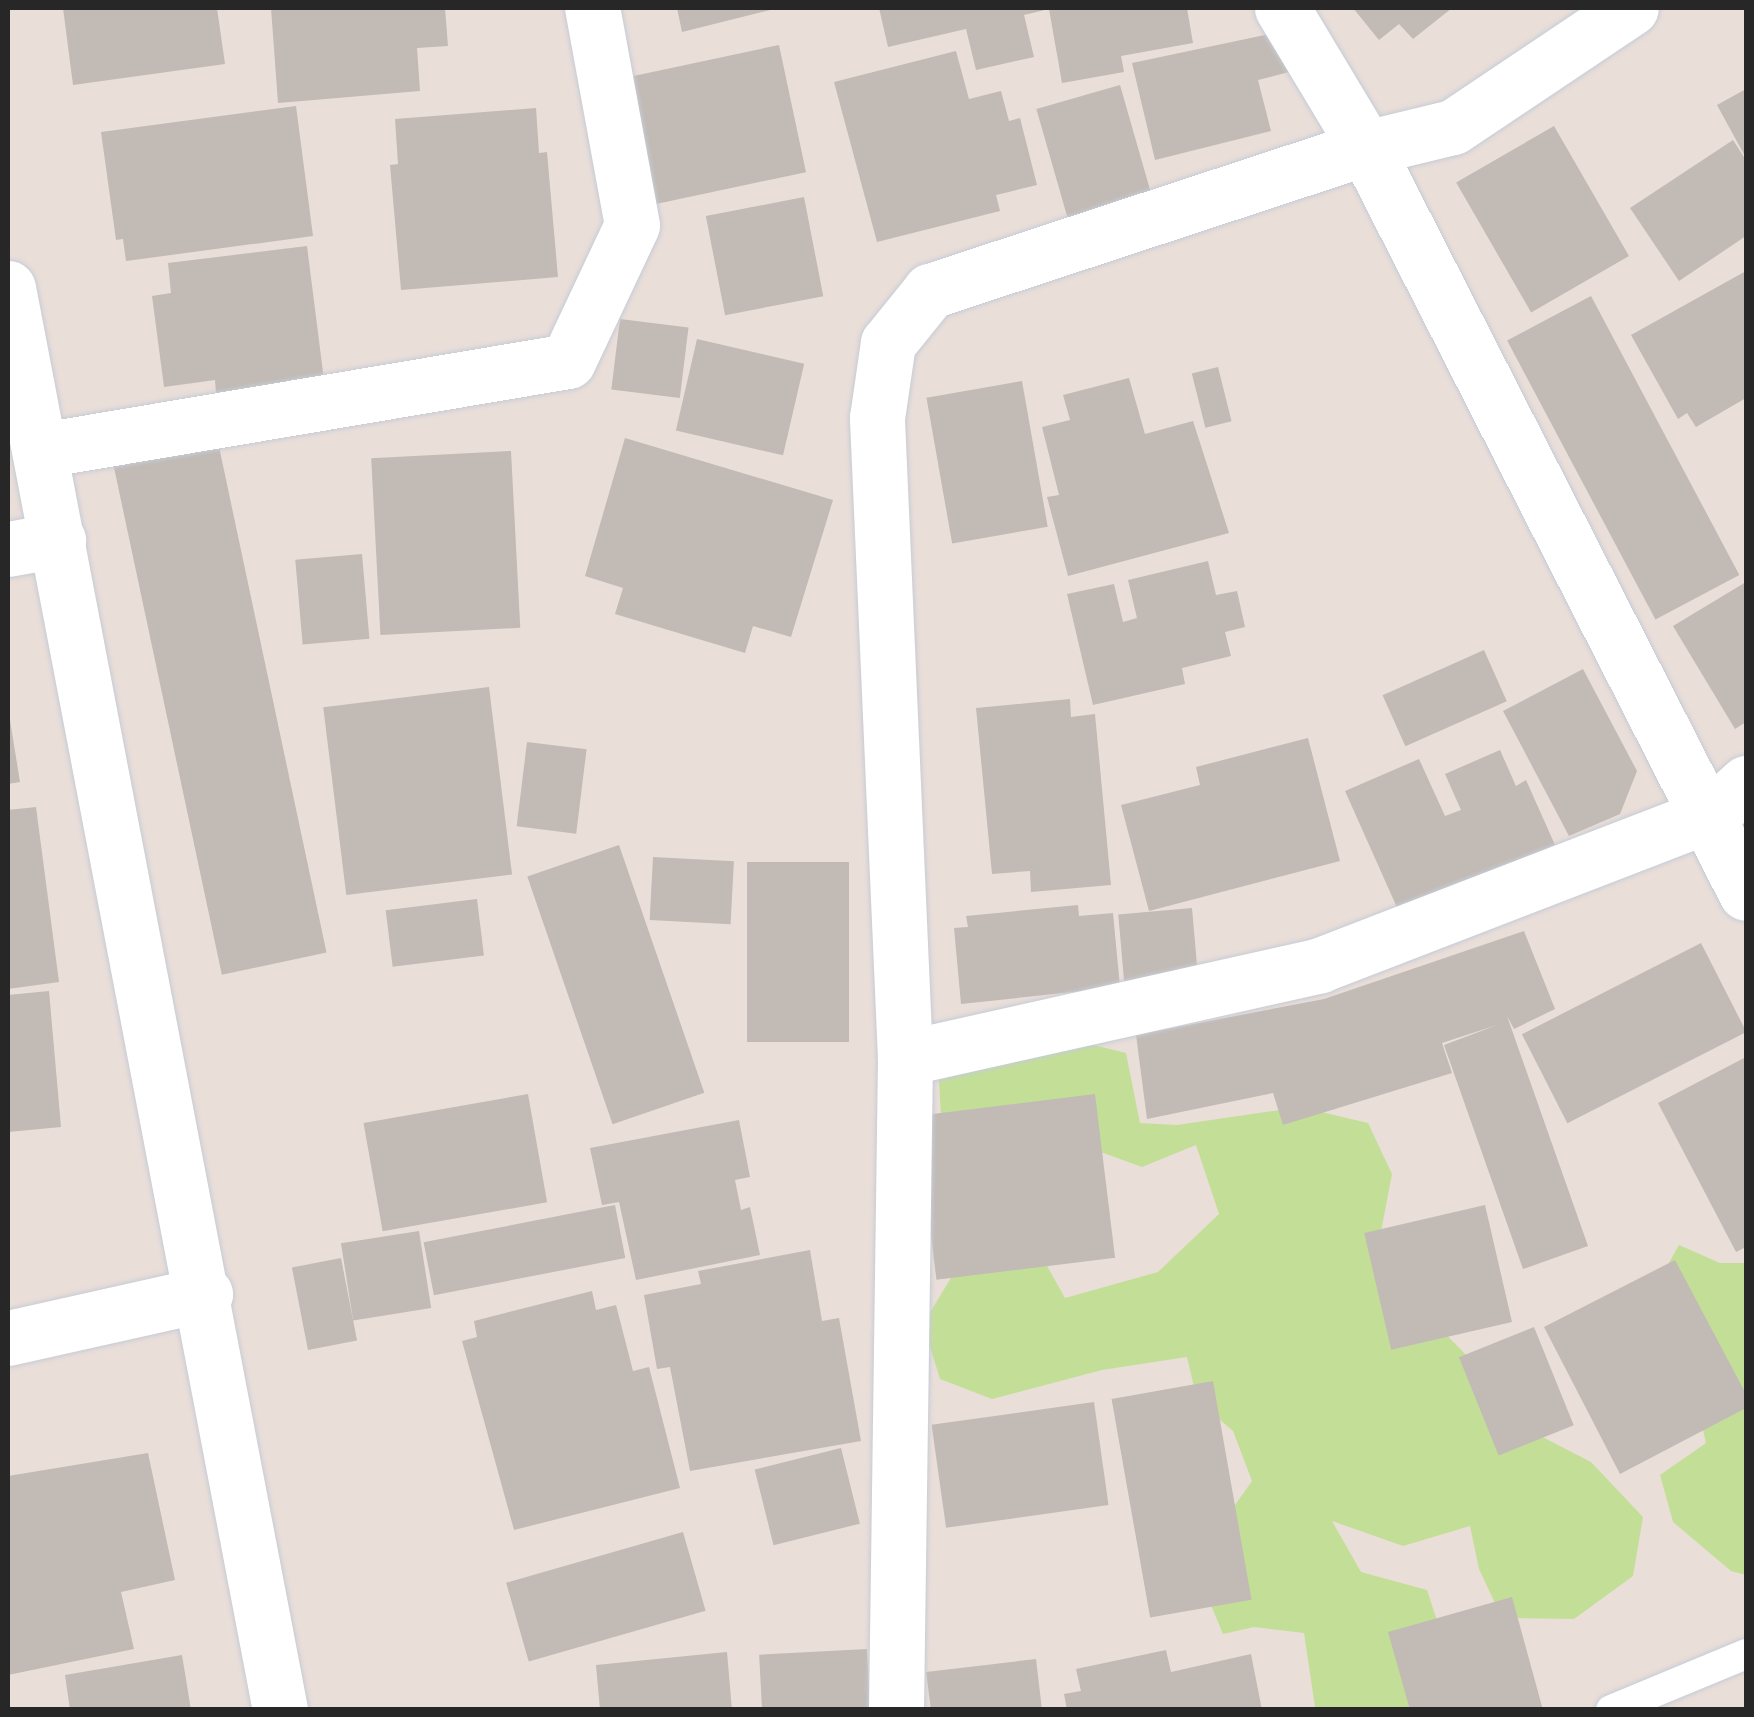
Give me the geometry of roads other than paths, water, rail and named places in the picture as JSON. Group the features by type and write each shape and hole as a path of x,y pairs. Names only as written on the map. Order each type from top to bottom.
{"street":[{"path":"42,450 568,361 632,225 592,8"},
{"path":"1282,8 1366,148 1729,799 1746,892"},
{"path":"896,1710 906,1058 877,418 888,344 930,292 1366,148 1453,127 1630,8"},
{"path":"8,288 42,450 33,545 205,1294 280,1710"},
{"path":"906,1058 1320,965 1729,799"},
{"path":"8,1338 205,1294"}],"lane":[{"path":"1612,1710 1746,1654"}]}
